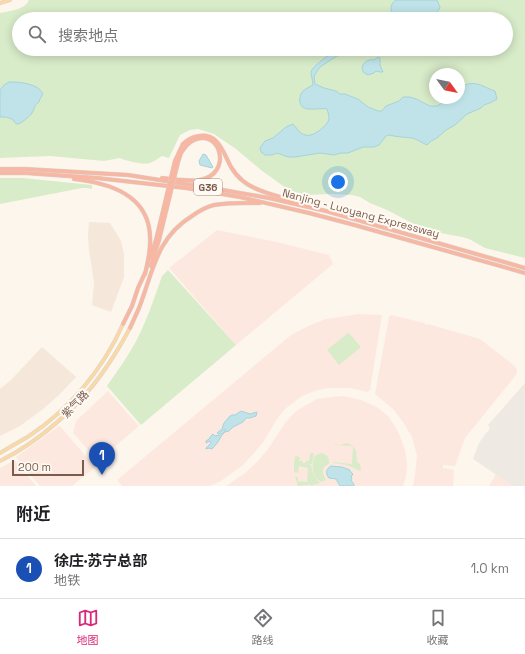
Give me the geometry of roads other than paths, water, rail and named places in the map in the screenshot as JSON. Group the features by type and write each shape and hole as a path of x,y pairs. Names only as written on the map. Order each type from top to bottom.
{"highway":[{"path":"146,288 178,162 188,139 201,135 213,138 219,144 236,175 250,186 326,211"},
{"path":"128,175 193,181 201,180 213,174 220,166 221,154 216,144 211,141 206,139 193,140 185,145"},
{"name":"Nanjing - Luoyang Expressway","path":"0,169 26,169 128,175 262,196 326,211 525,268"},
{"name":"Nanjing - Luoyang Expressway","path":"0,173 97,178 186,188 240,197 351,224 525,273"},
{"path":"28,174 100,183 117,189 134,199 145,214 150,236 150,248 145,274"},
{"path":"130,328 157,256 163,244 179,225 186,219 214,205 242,203 271,204"},
{"path":"123,324 145,274 157,240"}],"main road":[{"path":"0,3 10,0"},
{"name":"紫气路","path":"0,453 43,426 70,402 98,369 123,324"},
{"name":"紫气路","path":"0,461 27,445 59,421 85,395 103,373 130,328"}],"water":[{"path":"396,0 437,0 440,7 436,12 392,12 391,6"},
{"path":"328,56 337,56 320,67 314,76 315,84 336,91 340,94 345,94 358,99 368,107 378,111 382,111 386,106 399,101 403,97 416,99 430,106 437,106 440,104 465,104 465,85 473,83 495,91 497,99 467,114 455,125 427,145 416,139 389,135 386,136 379,145 374,147 363,147 348,153 334,155 320,153 295,157 288,157 277,153 265,155 261,152 260,148 265,141 273,138 286,127 293,124 301,133 309,135 322,129 328,121 327,109 309,109 302,106 300,103 300,97 303,91 313,85 312,69"},
{"path":"379,57 383,72 376,71 368,75 363,72 362,68 366,61 374,60"},
{"path":"9,82 33,85 41,90 43,94 39,102 35,105 31,114 18,124 10,118 0,117 0,90"},
{"path":"203,154 206,155 213,167 212,168 200,165 199,161"},
{"path":"241,411 250,414 257,412 256,416 246,418 243,422 225,432 212,449 206,449 211,443 210,441 206,443 206,441 213,434 215,436 220,435 225,431 225,429 219,434 217,433 222,429 224,423 230,416"},
{"path":"331,466 342,467 350,470 353,474 351,480 354,486 340,486 336,479 329,478 327,471"}],"place":[{"name":"徐庄·苏宁总部","path":"102,475"}]}
